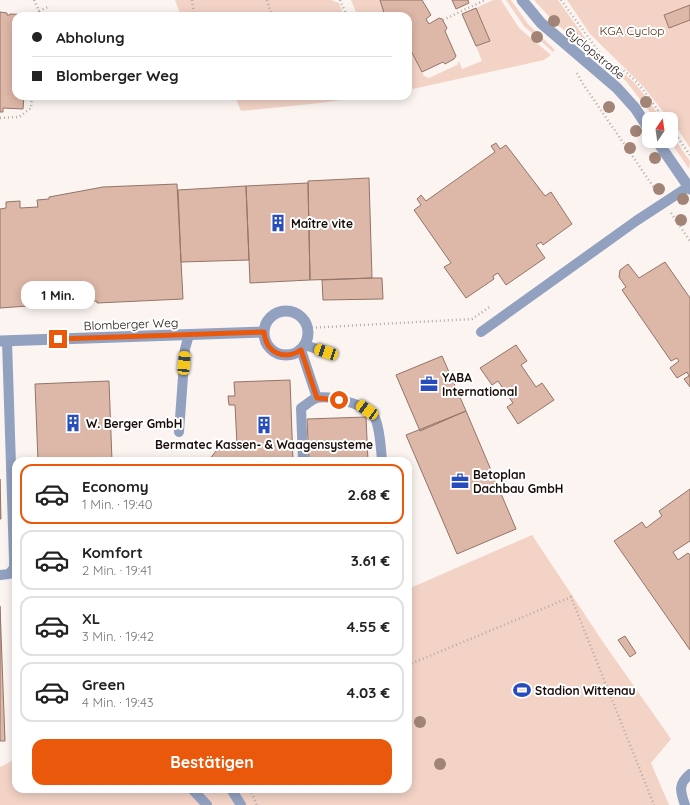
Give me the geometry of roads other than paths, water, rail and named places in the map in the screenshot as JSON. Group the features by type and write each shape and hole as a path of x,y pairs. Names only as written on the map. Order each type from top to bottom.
{"street":[{"name":"Cyclopstraße","path":"522,0 541,23 617,88 635,108 642,118"},
{"path":"662,148 689,188"},
{"path":"287,311 300,316 308,328 308,340 303,347 288,356 280,355 268,346 264,332 268,319 274,314 287,311"},
{"name":"Blomberger Weg","path":"3,341 264,332"}],"lane":[{"path":"481,332 663,202 689,188"},
{"path":"179,432 185,349 189,334"},
{"path":"3,341 12,519"},
{"path":"317,398 303,347 326,352"},
{"path":"303,457 301,408 317,398 339,400 361,406 374,415 379,432 382,457"},
{"path":"0,575 9,574 12,570"},
{"path":"685,805 680,792 681,784 690,774"},
{"path":"196,793 207,805"},
{"path":"234,793 241,805"}],"place":[{"name":"Maître vite","path":"278,223"},
{"name":"YABA International","path":"429,384"},
{"name":"W. Berger GmbH","path":"73,423"},
{"name":"Bermatec Kassen- & Waagensysteme","path":"264,425"},
{"name":"Betoplan Dachbau GmbH","path":"460,481"},
{"name":"Stadion Wittenau","path":"522,690"}],"park label":[{"name":"KGA Cyclop","path":"632,30"}]}
